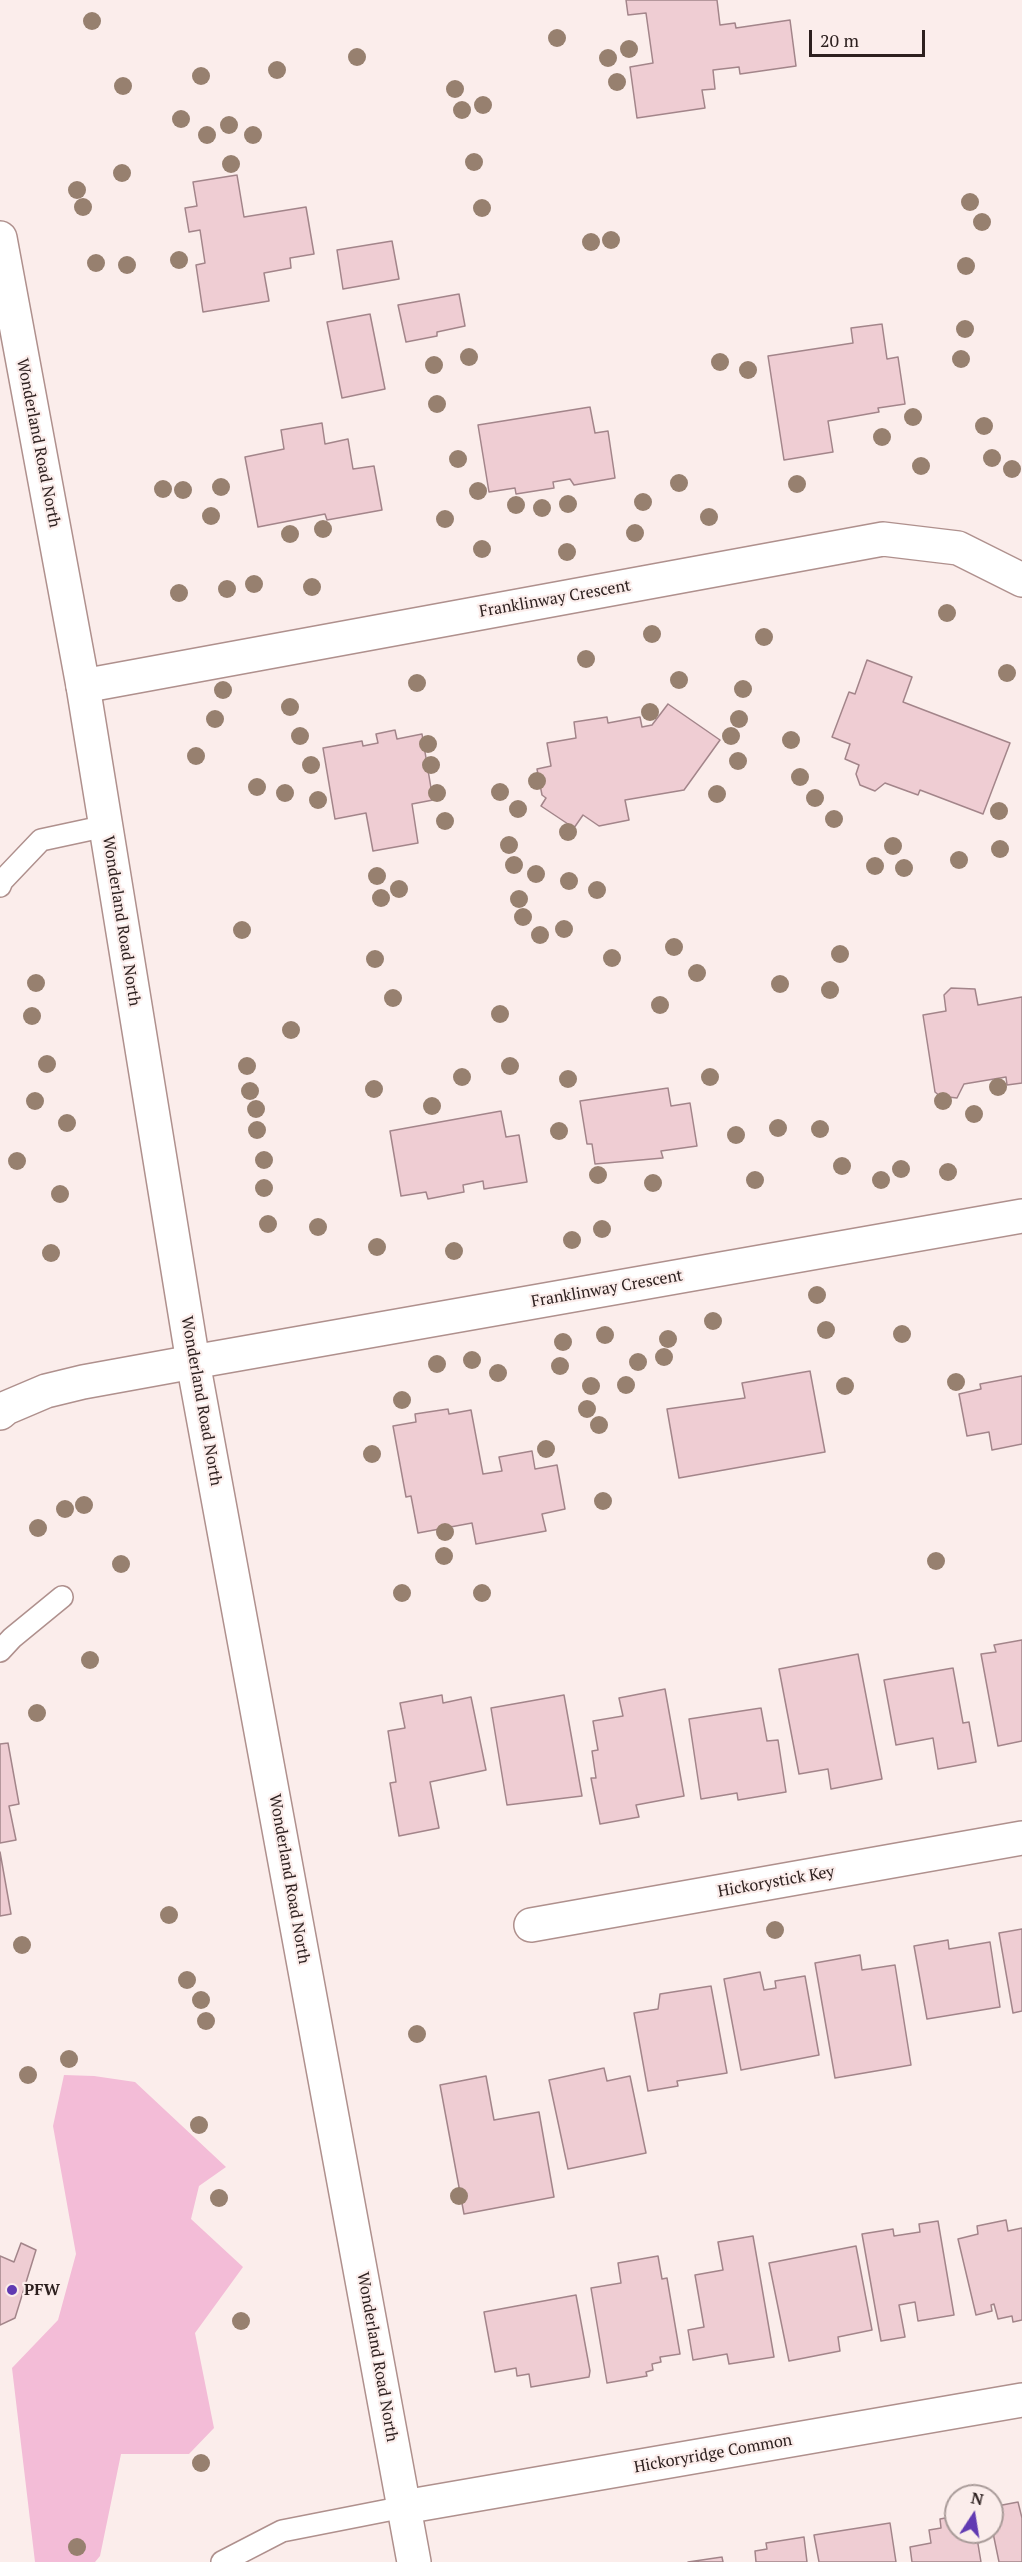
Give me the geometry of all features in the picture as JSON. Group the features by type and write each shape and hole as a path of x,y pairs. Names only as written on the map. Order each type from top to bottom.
{"street":[{"name":"Wonderland Road North","path":"0,238 8,322 83,686 193,1362 414,2562"},
{"name":"Franklinway Crescent","path":"83,686 883,539 958,548 1022,580"},
{"name":"Franklinway Crescent","path":"0,1413 6,1408 46,1391 82,1382 1022,1216"},
{"name":"Hickorystick Key","path":"531,1925 1022,1838"},
{"name":"Hickoryridge Common","path":"404,2507 1022,2400"}],"lane":[{"path":"0,886 2,881 41,840 106,826"},
{"path":"0,1651 12,1638 62,1597"},
{"path":"222,2562 282,2531 404,2507"}],"shaded area":[{"path":"64,2075 94,2076 135,2082 226,2167 199,2186 191,2219 243,2267 195,2333 214,2428 189,2454 121,2454 100,2556 95,2562 35,2562 12,2368 58,2320 76,2254 53,2126"}],"building":[{"path":"626,0 717,0 720,25 735,23 736,28 790,20 796,66 740,74 739,67 713,70 715,89 702,90 705,108 637,118 630,67 653,63 646,13 628,15"},
{"path":"237,175 244,217 306,207 314,254 290,258 291,268 264,273 269,301 203,312 196,265 205,263 200,230 189,232 185,208 197,206 193,182"},
{"path":"392,241 399,279 343,289 337,250"},
{"path":"459,294 465,326 437,332 437,336 406,342 398,305"},
{"path":"370,314 385,389 342,398 327,322"},
{"path":"882,324 887,359 898,357 905,404 878,408 879,412 828,421 833,452 784,460 768,356 853,343 851,328"},
{"path":"590,407 595,433 608,431 615,478 574,485 570,479 553,482 554,488 516,494 515,488 489,492 478,425"},
{"path":"322,423 325,444 348,439 353,469 374,466 382,510 327,520 325,514 258,527 245,457 284,449 281,430"},
{"path":"867,660 912,677 903,702 1010,743 983,814 920,790 918,795 885,783 875,791 860,785 856,774 859,765 845,759 850,744 832,737 849,692 855,694"},
{"path":"668,704 720,740 684,790 625,800 629,820 599,826 583,815 574,828 541,806 546,798 542,795 537,769 551,766 547,743 576,738 574,722 607,717 608,723 640,717 642,727 652,725"},
{"path":"395,730 397,739 422,734 433,800 412,804 418,843 373,851 366,813 335,819 323,748 362,741 363,746 378,743 376,734"},
{"path":"951,988 975,989 978,1005 1022,997 1022,1083 1007,1085 1006,1077 964,1084 957,1098 940,1096 935,1092 923,1015 946,1011 944,995"},
{"path":"668,1088 671,1106 690,1103 697,1146 661,1151 663,1158 595,1164 592,1144 587,1144 580,1101"},
{"path":"501,1111 506,1137 519,1135 527,1182 484,1189 483,1181 463,1185 464,1192 428,1199 426,1192 401,1196 390,1131"},
{"path":"810,1371 825,1452 679,1478 667,1409 745,1398 742,1383"},
{"path":"1022,1376 1022,1444 992,1450 989,1432 967,1436 959,1394 981,1389 980,1384"},
{"path":"448,1409 449,1414 471,1410 483,1474 502,1471 499,1457 532,1451 535,1469 557,1465 565,1509 542,1514 546,1531 476,1544 472,1523 418,1533 411,1496 406,1497 393,1426 416,1422 415,1414"},
{"path":"1022,1640 1022,1741 998,1746 981,1654 996,1652 994,1645"},
{"path":"858,1654 882,1779 831,1789 828,1769 799,1774 779,1669"},
{"path":"953,1668 963,1723 969,1722 976,1762 938,1769 933,1738 896,1745 884,1680"},
{"path":"665,1689 684,1796 636,1805 639,1817 600,1824 591,1778 596,1778 592,1751 598,1750 593,1721 623,1716 619,1698"},
{"path":"442,1695 443,1703 471,1697 486,1770 430,1782 439,1828 399,1836 390,1783 396,1782 388,1731 405,1728 400,1703"},
{"path":"564,1695 582,1796 507,1805 491,1708"},
{"path":"761,1708 767,1741 778,1740 786,1792 738,1800 737,1793 701,1799 689,1719"},
{"path":"8,1743 19,1804 9,1806 16,1840 0,1843 0,1744"},
{"path":"0,1852 11,1914 0,1916"},
{"path":"1022,1929 1022,2011 1013,2013 999,1933"},
{"path":"948,1940 949,1949 990,1942 1000,2007 927,2019 914,1946"},
{"path":"860,1955 862,1970 895,1965 911,2065 835,2078 815,1963"},
{"path":"760,1972 764,1990 776,1988 775,1981 805,1976 819,2055 741,2070 724,1979"},
{"path":"711,1986 727,2073 677,2081 678,2086 648,2091 634,2013 658,2009 660,1994"},
{"path":"604,2068 607,2081 630,2076 646,2153 568,2169 549,2080"},
{"path":"486,2076 494,2120 539,2112 554,2197 464,2214 440,2085"},
{"path":"1006,2220 1008,2231 1022,2228 1022,2320 1013,2322 1012,2316 998,2319 994,2304 991,2305 992,2311 976,2315 958,2239 978,2234 977,2226"},
{"path":"938,2221 954,2315 918,2321 915,2302 899,2305 905,2337 881,2341 862,2234 893,2229 894,2236 920,2232 919,2224"},
{"path":"753,2236 774,2357 729,2364 727,2354 693,2360 688,2330 704,2327 695,2275 723,2270 718,2242"},
{"name":"PFW","path":"21,2243 36,2250 15,2318 0,2325 0,2256 14,2262"},
{"path":"856,2246 872,2330 838,2337 840,2351 789,2361 769,2263"},
{"path":"658,2256 662,2279 667,2278 680,2354 660,2357 661,2362 652,2364 653,2370 646,2372 647,2376 607,2383 591,2288 621,2283 618,2263"},
{"path":"576,2295 590,2371 589,2377 531,2387 529,2374 517,2376 516,2368 495,2372 484,2312"},
{"path":"1018,2502 1022,2518 1022,2562 999,2562 995,2544 1004,2544 1004,2505"},
{"path":"944,2518 944,2544 978,2544 981,2562 912,2562 910,2547 931,2543 929,2530 941,2528 940,2519"},
{"path":"890,2523 896,2562 819,2562 814,2535"},
{"path":"804,2537 807,2562 756,2562 755,2551 767,2549 766,2543"},
{"path":"722,2557 723,2562 688,2562"}],"place":[{"name":"PFW","path":"12,2290"}]}
